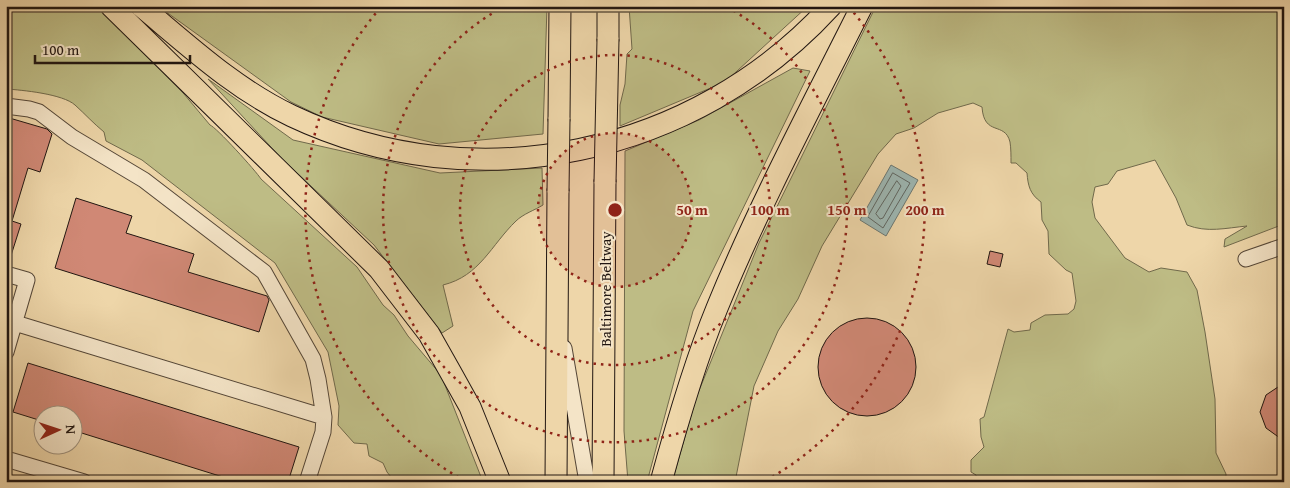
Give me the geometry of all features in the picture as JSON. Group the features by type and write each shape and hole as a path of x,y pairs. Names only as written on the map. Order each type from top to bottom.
{"highway":[{"path":"111,6 379,269 429,334 470,407 500,482"},
{"path":"141,6 225,76 292,116 356,140 390,149 460,158 505,159 548,155 618,141 694,111 756,74 786,50 830,6"},
{"path":"556,482 560,6"},
{"name":"Baltimore Beltway","path":"603,482 608,6"},
{"path":"661,482 695,366 727,285 862,6"}],"lane":[{"path":"6,106 39,112 72,137 116,162 157,190 264,272 313,359 324,418 322,432 306,482"},
{"path":"1246,259 1284,246"},
{"path":"6,274 27,280 6,352"},
{"path":"557,307 587,482"},
{"path":"15,323 324,418"},
{"path":"6,459 84,482"}],"shaded area":[{"path":"6,6 99,6 184,94 210,125 220,133 261,179 357,267 383,305 394,315 408,336 441,375 483,482 395,482 383,463 369,456 367,444 354,443 338,425 339,406 328,352 275,263 142,160 106,141 104,132 69,101 42,93 6,89"},
{"path":"158,6 547,6 543,134 439,144 322,117 291,102"},
{"path":"629,6 808,6 725,82 620,126 620,105 625,84 627,54 632,49"},
{"path":"876,6 1284,6 1284,224 1224,247 1225,239 1247,226 1202,229 1187,225 1176,198 1155,160 1117,171 1108,184 1095,187 1092,202 1095,218 1125,258 1149,272 1161,268 1187,272 1197,290 1215,399 1216,453 1226,474 1226,482 977,482 976,475 971,472 971,460 984,447 981,437 980,419 984,417 1008,329 1014,332 1030,330 1031,323 1045,315 1068,314 1074,309 1076,301 1072,273 1066,270 1049,254 1048,231 1042,220 1041,202 1030,189 1027,173 1016,163 1011,163 1010,142 1004,132 990,126 984,116 982,107 973,103 938,113 914,128 896,134 878,154 822,246 798,299 778,331 754,386 735,482 672,482 696,398 759,243"},
{"path":"793,68 810,71 693,311 647,482 628,482 624,431 625,151 699,120"},
{"path":"208,79 293,140 440,173 542,168 543,205 516,221 484,259 466,275 456,281 443,285 453,326 442,333 374,245 282,159"}],"water":[{"path":"891,165 918,180 886,236 860,220"}],"building":[{"path":"6,117 47,129 52,134 40,172 28,168 12,221 21,224 8,265 6,265"},
{"path":"76,198 132,216 126,233 194,254 188,272 267,296 269,300 259,332 55,268"},
{"path":"990,251 1003,254 1000,267 987,264"},
{"path":"867,318 886,322 902,332 912,348 916,367 912,386 902,402 886,412 867,416 848,412 832,402 822,386 818,367 822,348 832,332 848,322"},
{"path":"28,363 299,447 288,482 239,482 82,433 82,406 32,406 32,418 13,412"},
{"path":"1284,383 1284,441 1266,428 1260,412 1266,395"}]}
